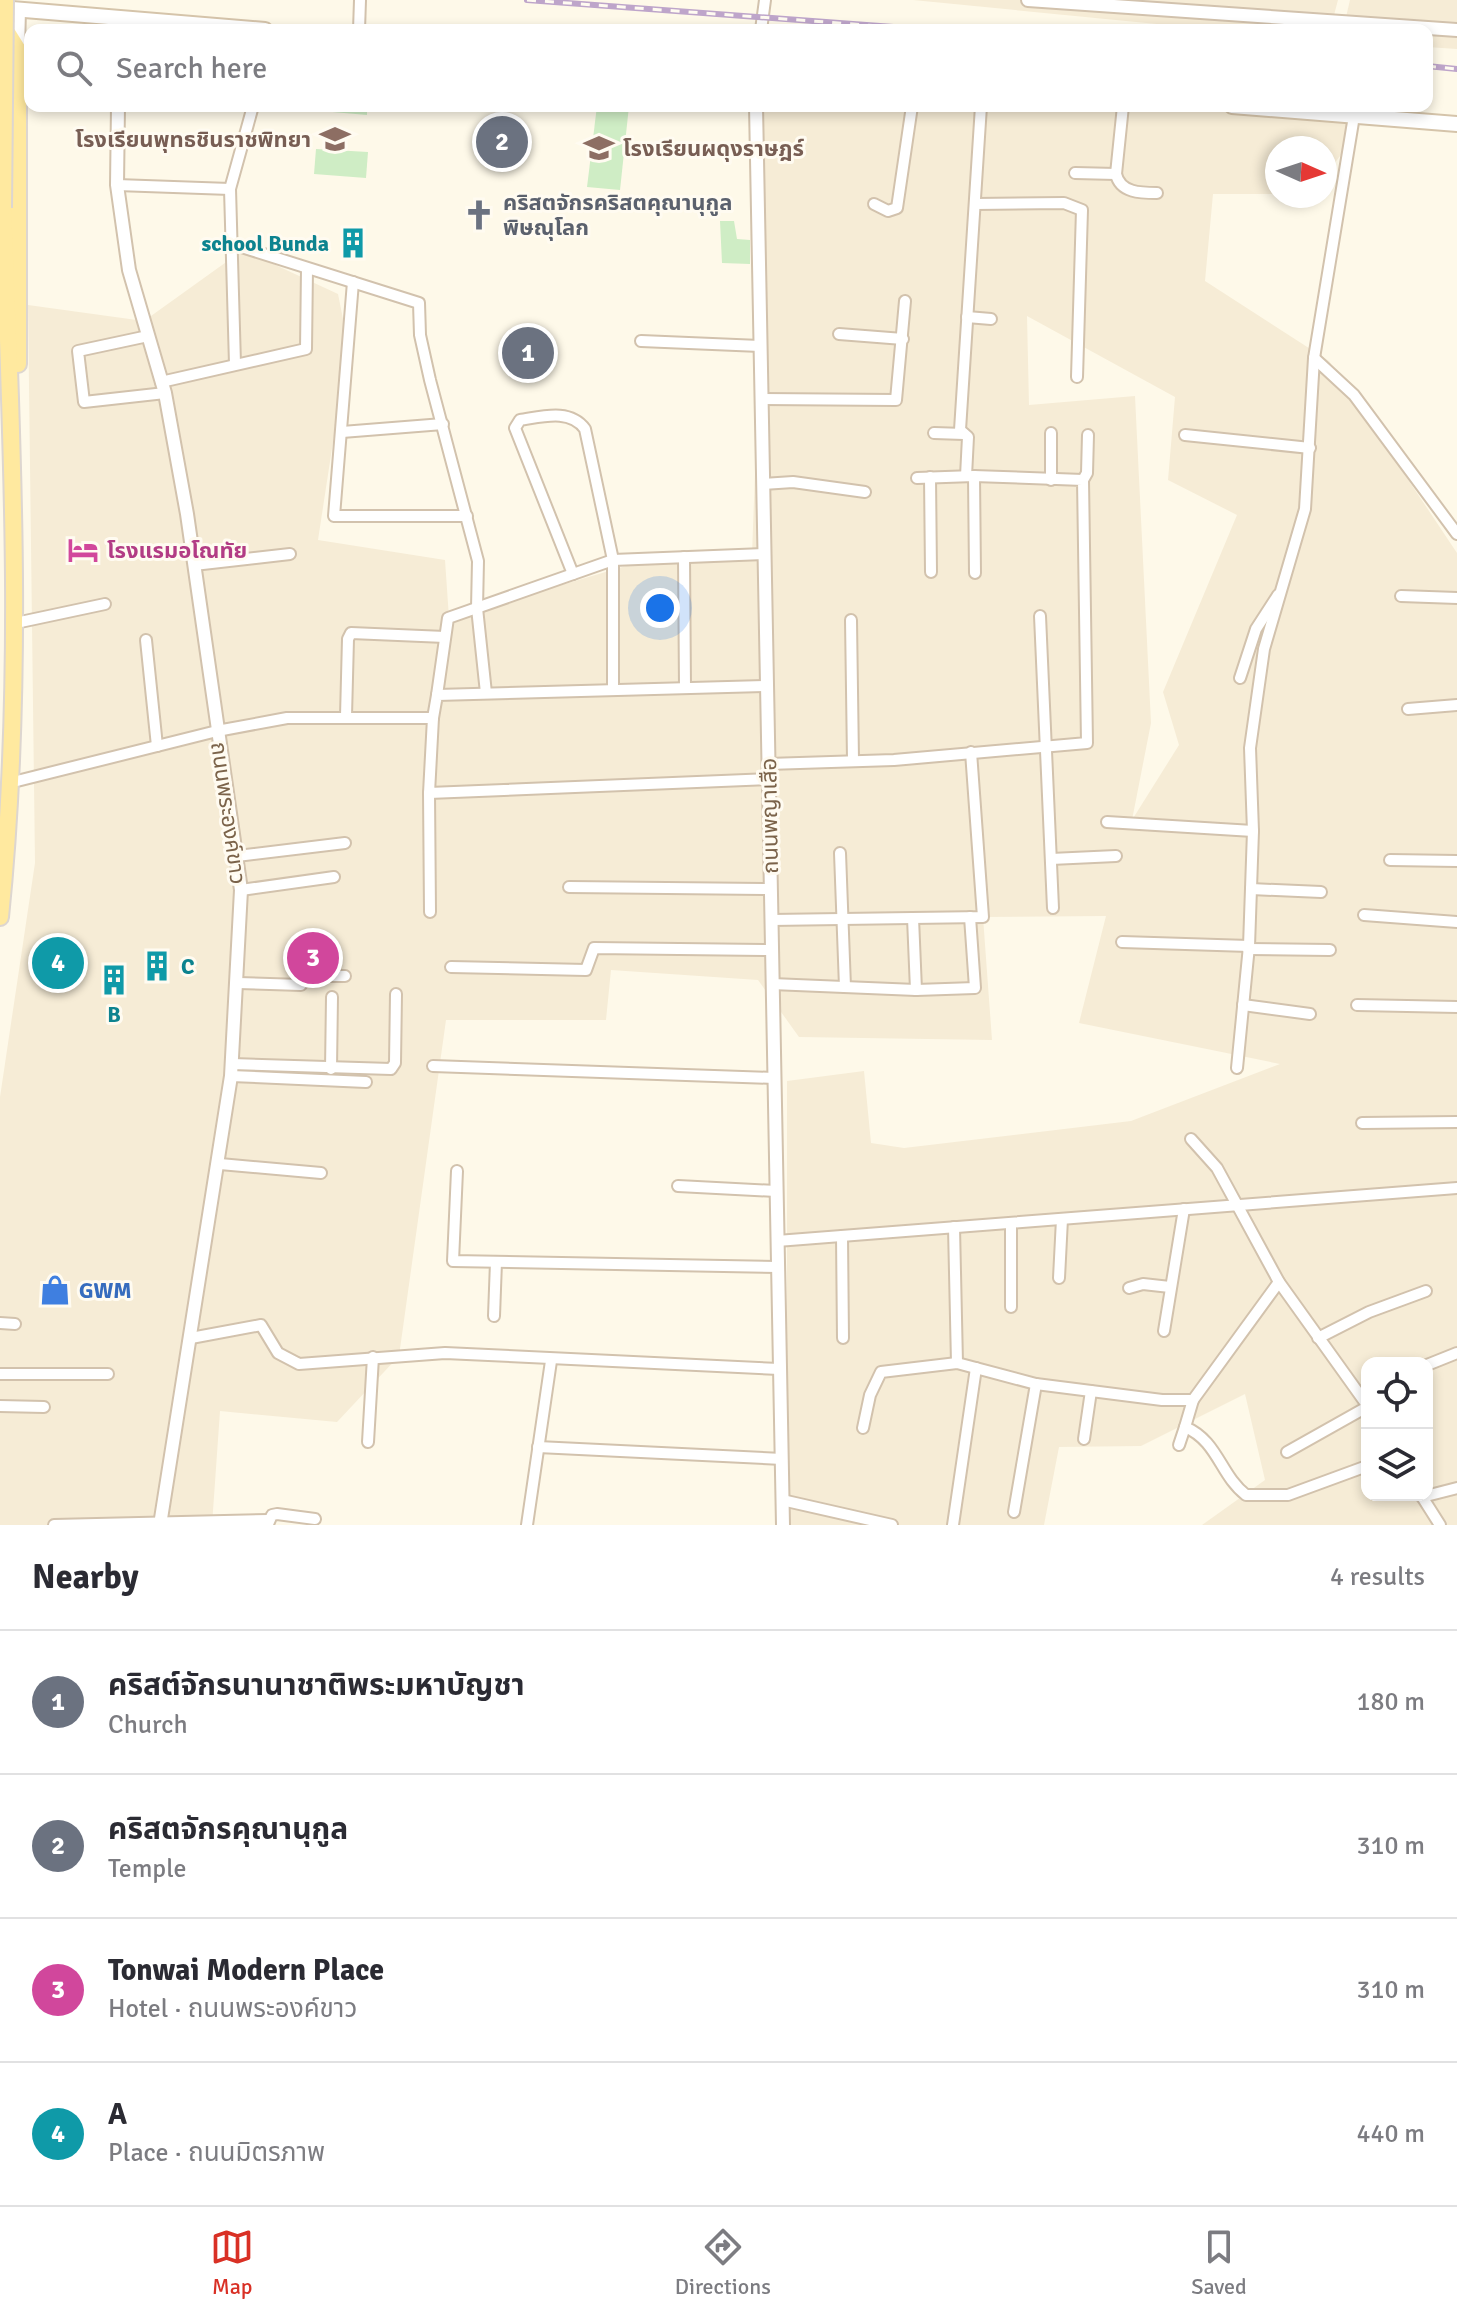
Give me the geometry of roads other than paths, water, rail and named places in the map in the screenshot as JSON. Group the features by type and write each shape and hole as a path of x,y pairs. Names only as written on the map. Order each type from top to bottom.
{"main road":[{"path":"0,8 12,4 118,24"},
{"path":"12,4 3,208 13,457"},
{"path":"0,34 8,34 18,50 20,340 13,457 9,783 0,917"},
{"path":"1305,112 1457,124"}],"street":[{"path":"359,24 360,0"},
{"path":"762,24 765,0"},
{"path":"1028,0 1371,24"},
{"path":"12,4 18,50"},
{"path":"1433,28 1457,30"},
{"name":"ถนนพระองค์ขาว","path":"118,112 117,185 129,270 163,388 194,565 241,890 232,1070 220,1164 191,1338 174,1416 160,1524"},
{"path":"235,364 230,189 251,112"},
{"name":"ถนนพญาเสือ","path":"756,112 783,1525"},
{"path":"874,204 888,211 897,208 911,112"},
{"path":"975,573 968,437 960,430 981,112"},
{"path":"1122,112 1116,174 1119,183 1127,189 1157,193"},
{"path":"1237,1068 1251,889 1253,831 1250,748 1264,649 1305,509 1314,358 1354,116"},
{"path":"1075,173 1116,174"},
{"path":"117,185 230,189"},
{"path":"975,204 1064,203 1082,210 1077,377"},
{"path":"232,244 419,303 420,335 478,561 477,608 486,693"},
{"path":"148,336 78,351 84,402 163,388 235,364 306,349 307,269"},
{"path":"353,282 334,516 467,516"},
{"path":"761,399 893,401 899,395 905,301"},
{"path":"967,317 991,319"},
{"path":"839,334 903,339"},
{"path":"641,341 760,346"},
{"path":"1314,358 1354,395 1457,534"},
{"path":"573,574 515,428 520,420 560,414 582,424 613,560 613,690"},
{"path":"342,432 443,424"},
{"path":"934,433 964,434"},
{"path":"1051,433 1051,480"},
{"path":"768,764 1087,743 1083,480 1087,473 1088,435"},
{"path":"1185,435 1310,448"},
{"path":"917,478 970,476 1083,480"},
{"path":"930,477 931,572"},
{"path":"763,484 793,482 865,492"},
{"path":"194,565 290,554"},
{"path":"430,912 429,793 433,718 448,618 613,560 764,554"},
{"path":"684,557 685,688"},
{"path":"1240,678 1263,614 1280,594"},
{"path":"1401,596 1457,598"},
{"path":"11,624 105,604"},
{"path":"1040,616 1053,908"},
{"path":"851,620 853,760"},
{"path":"346,716 348,639 351,633 445,637"},
{"path":"146,640 157,746"},
{"path":"437,695 766,686"},
{"path":"1408,709 1457,705"},
{"path":"9,783 217,731 287,718 433,718"},
{"path":"771,920 983,917 971,752"},
{"path":"429,793 768,779"},
{"path":"1107,822 1253,831"},
{"path":"237,856 345,843"},
{"path":"840,853 845,987"},
{"path":"1051,859 1116,856"},
{"path":"1390,860 1457,861"},
{"path":"241,890 334,877"},
{"path":"569,887 770,889"},
{"path":"1251,889 1321,892"},
{"path":"1364,915 1457,922"},
{"path":"772,984 916,990 975,988 970,917"},
{"path":"913,918 916,990"},
{"path":"1122,942 1330,950"},
{"path":"451,967 586,970 594,948 771,950"},
{"path":"238,983 301,985 308,976 345,976"},
{"path":"232,1070 387,1070 393,1067 396,994"},
{"path":"331,1069 332,997"},
{"path":"1243,1005 1310,1014"},
{"path":"1357,1005 1457,1007"},
{"path":"433,1066 774,1078"},
{"path":"232,1070 366,1082"},
{"path":"1362,1123 1457,1122"},
{"path":"1191,1139 1217,1168 1279,1282 1318,1338 1361,1389"},
{"path":"220,1164 321,1173"},
{"path":"457,1171 453,1261 777,1267"},
{"path":"678,1186 776,1191"},
{"path":"777,1241 1457,1188"},
{"path":"1164,1331 1184,1209"},
{"path":"1059,1278 1062,1219"},
{"path":"1011,1223 1011,1307"},
{"path":"954,1227 957,1363"},
{"path":"842,1236 843,1338"},
{"path":"494,1316 496,1262"},
{"path":"1179,1445 1193,1400 1279,1282"},
{"path":"1129,1288 1143,1284 1170,1287"},
{"path":"1318,1338 1369,1312 1426,1291"},
{"path":"0,1323 15,1324"},
{"path":"191,1338 261,1325 278,1353 299,1364 445,1353 551,1361 779,1369"},
{"path":"1433,1363 1457,1353"},
{"path":"368,1442 373,1357"},
{"path":"527,1525 551,1361"},
{"path":"863,1428 870,1395 881,1372 957,1363 1036,1384 1193,1400"},
{"path":"953,1525 976,1368"},
{"path":"0,1374 108,1374"},
{"path":"1014,1512 1036,1384"},
{"path":"1084,1439 1091,1391"},
{"path":"0,1406 44,1407"},
{"path":"1287,1452 1361,1409"},
{"path":"1185,1427 1209,1443 1236,1486 1253,1497 1288,1495 1361,1468"},
{"path":"538,1447 782,1459"},
{"path":"1433,1493 1457,1488"},
{"path":"782,1500 892,1525"},
{"path":"1425,1501 1440,1525"},
{"path":"54,1525 268,1522 277,1514 315,1519"}],"railway":[{"path":"527,0 853,24"},
{"path":"1433,67 1457,69"}],"place":[{"name":"โรงเรียนพุทธชินราชพิทยา","path":"335,139"},
{"name":"คริสตจักรคุณานุกูล","path":"502,142"},
{"name":"โรงเรียนผดุงราษฎร์","path":"599,148"},
{"name":"คริสตจักรคริสตคุณานุกูล พิษณุโลก","path":"479,215"},
{"name":"school Bunda","path":"353,243"},
{"name":"คริสต์จักรนานาชาติพระมหาบัญชา","path":"528,353"},
{"name":"โรงแรมอโณทัย","path":"83,550"},
{"name":"Tonwai Modern Place","path":"313,958"},
{"name":"A","path":"58,963"},
{"name":"C","path":"157,966"},
{"name":"B","path":"114,980"},
{"name":"GWM","path":"55,1290"}]}
